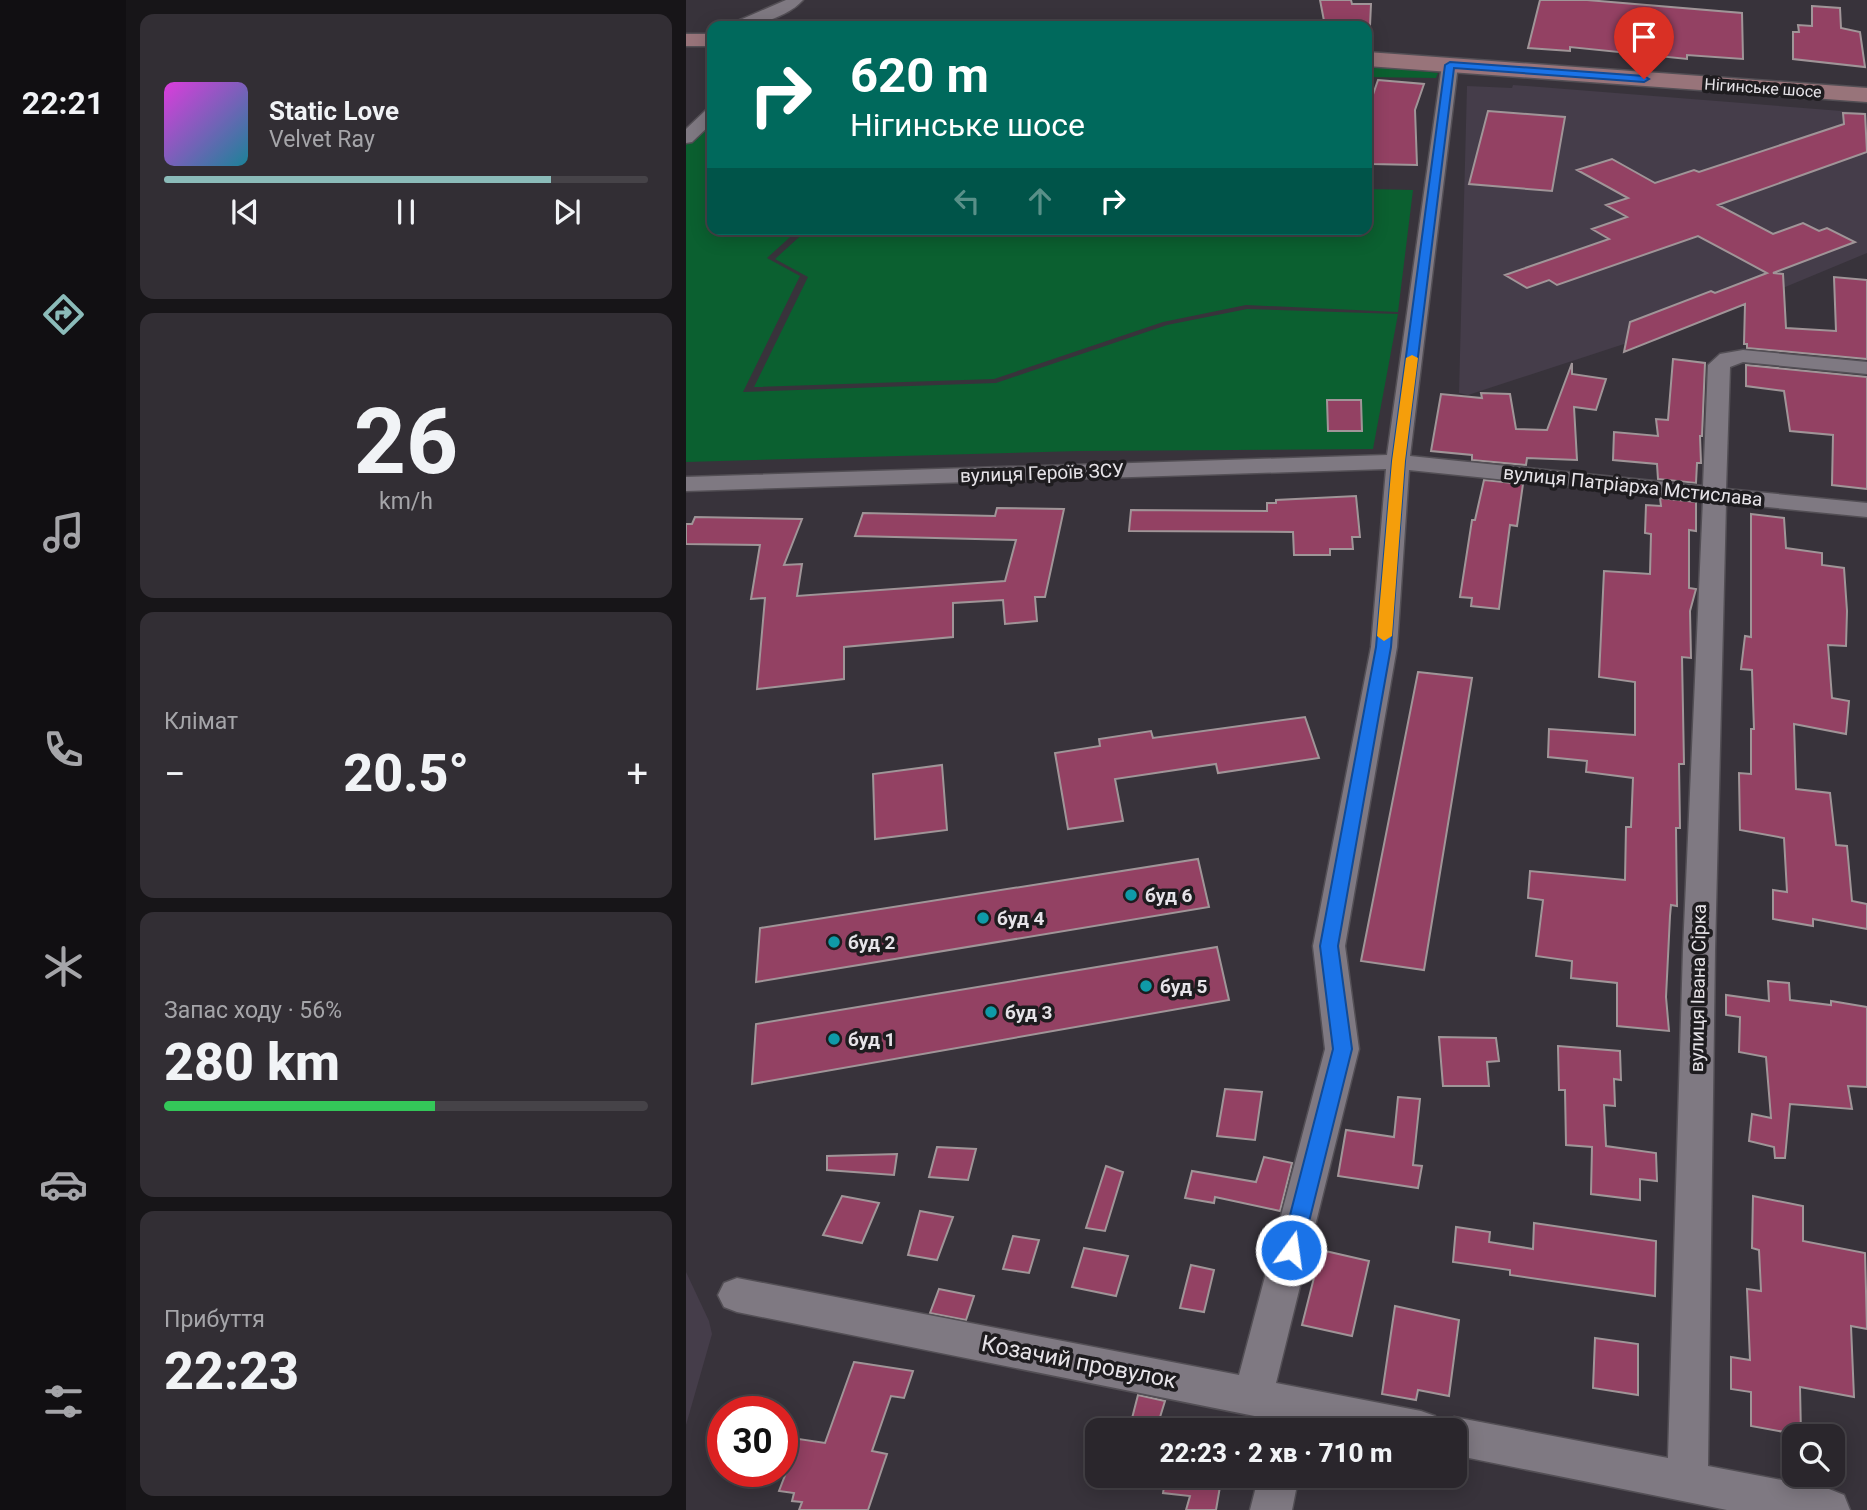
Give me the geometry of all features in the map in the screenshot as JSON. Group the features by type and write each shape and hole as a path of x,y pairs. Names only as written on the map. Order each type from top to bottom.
{"main road":[{"name":"Нігинське шосе","path":"1372,59 1867,95"}],"street":[{"path":"748,21 779,10 796,0"},
{"path":"1252,1396 1342,1049 1329,946 1384,647 1398,461 1450,65"},
{"path":"686,138 707,119"},
{"name":"вулиця Івана Сірка","path":"1688,1482 1699,950 1720,365 1723,360 1743,356 1867,368"},
{"name":"вулиця Героїв ЗСУ","path":"686,484 1398,461"},
{"name":"вулиця Патріарха Мстислава","path":"1398,461 1867,510"},
{"name":"Козачий провулок","path":"737,1295 1252,1396 1294,1418"},
{"path":"1467,1439 1829,1510"},
{"path":"1271,1510 1276,1488"}],"shaded area":[{"path":"1513,85 1867,113 1867,253 1655,341 1624,344 1468,395 1459,393 1467,86 1512,88"},
{"path":"686,1272 709,1321 712,1334 686,1425"}],"green space":[{"path":"1372,66 1438,73 1436,78 1372,77"},
{"path":"707,126 707,235 792,235 767,258 800,276 743,392 996,383 1167,325 1247,309 1398,314 1373,449 1079,451 686,462 686,145"},
{"path":"1372,189 1413,190 1398,312 1246,305 1163,322 994,379 754,387 808,277 775,259 801,235 1372,235"}],"building":[{"path":"1320,0 1351,0 1352,4 1371,4 1370,21 1324,21"},
{"path":"1540,0 1587,0 1742,13 1743,59 1687,55 1687,59 1570,47 1570,51 1528,48"},
{"path":"1812,6 1840,8 1841,28 1860,32 1865,67 1793,59 1793,32 1799,32 1798,25 1812,26"},
{"path":"1378,80 1424,84 1415,110 1417,165 1372,164 1372,97"},
{"path":"1488,111 1565,117 1552,191 1469,184"},
{"path":"1843,113 1865,114 1867,152 1718,205 1773,234 1803,223 1819,231 1827,228 1855,242 1773,273 1783,274 1786,328 1836,331 1834,277 1867,280 1867,359 1747,348 1747,344 1744,344 1745,304 1624,352 1630,322 1767,273 1698,236 1557,285 1549,280 1527,288 1505,275 1609,239 1592,229 1627,217 1606,205 1628,198 1577,170 1612,159 1655,183 1694,170 1699,172 1844,124"},
{"path":"1673,359 1705,363 1701,463 1697,463 1696,483 1658,479 1657,464 1613,460 1614,432 1658,436 1656,419 1668,420"},
{"path":"1572,363 1572,374 1606,379 1596,410 1574,407 1577,460 1527,458 1526,465 1472,460 1472,455 1431,451 1441,394 1482,398 1481,393 1510,394 1516,429 1547,430"},
{"path":"1746,365 1867,377 1867,489 1832,485 1833,435 1790,431 1784,391 1746,386"},
{"path":"1327,400 1361,400 1362,431 1328,431"},
{"path":"1484,480 1523,484 1517,526 1510,525 1499,609 1471,606 1472,598 1460,597 1472,520 1475,520"},
{"path":"1356,496 1360,537 1352,537 1353,549 1330,549 1330,555 1294,555 1293,532 1129,531 1131,510 1267,511 1267,503 1276,503 1276,500"},
{"path":"1660,498 1696,502 1696,531 1689,530 1689,588 1696,589 1690,611 1691,658 1682,657 1684,764 1679,764 1677,906 1671,905 1670,916 1666,997 1669,1031 1617,1026 1617,983 1571,978 1572,961 1536,956 1543,900 1528,898 1530,871 1625,880 1626,827 1631,827 1633,778 1586,772 1587,761 1548,757 1549,729 1635,735 1635,682 1599,677 1604,571 1650,574 1651,534 1645,533 1646,505 1661,506"},
{"path":"997,508 1064,509 1045,597 1035,597 1037,621 1005,624 1003,600 953,603 953,637 844,647 844,679 757,689 765,598 751,599 760,545 686,544 686,524 692,524 695,517 802,519 784,565 802,564 797,596 1005,581 1016,540 855,536 863,513 995,516"},
{"path":"1751,514 1784,518 1786,548 1822,553 1822,565 1844,568 1846,646 1828,645 1832,698 1849,701 1846,734 1794,724 1796,789 1830,793 1836,845 1847,846 1852,901 1867,904 1867,929 1813,919 1813,926 1773,919 1773,890 1787,892 1784,838 1740,830 1739,773 1751,774 1751,729 1754,729 1752,670 1741,669 1745,636 1751,637"},
{"path":"1418,672 1472,678 1424,970 1361,961"},
{"path":"1305,717 1319,758 1218,773 1216,764 1115,779 1123,821 1068,829 1055,753 1100,746 1099,739 1151,731 1153,738"},
{"path":"942,765 947,830 875,839 873,774"},
{"path":"1198,859 1209,907 756,982 760,928"},
{"path":"1217,947 1229,1000 752,1084 756,1024"},
{"path":"1768,981 1789,983 1790,1000 1831,1005 1831,1001 1867,1007 1867,1087 1848,1086 1852,1109 1790,1104 1785,1158 1775,1158 1774,1147 1749,1141 1752,1114 1771,1118 1766,1057 1739,1052 1740,1017 1726,1015 1726,995 1769,1001"},
{"path":"1439,1037 1496,1038 1499,1061 1487,1062 1489,1086 1443,1086"},
{"path":"1558,1046 1620,1051 1621,1080 1614,1079 1615,1106 1604,1105 1606,1146 1656,1153 1657,1181 1640,1179 1640,1200 1591,1194 1592,1147 1566,1145 1565,1090 1559,1090"},
{"path":"1225,1089 1262,1092 1255,1140 1217,1136"},
{"path":"1398,1097 1420,1099 1413,1165 1422,1166 1418,1188 1338,1176 1346,1130 1394,1137"},
{"path":"937,1147 976,1149 968,1180 929,1177"},
{"path":"897,1154 894,1175 827,1170 827,1156"},
{"path":"1264,1157 1292,1163 1280,1211 1215,1197 1214,1203 1185,1198 1192,1171 1256,1182"},
{"path":"1106,1166 1123,1172 1105,1231 1086,1228"},
{"path":"842,1196 879,1203 862,1243 823,1235"},
{"path":"1753,1196 1803,1206 1803,1241 1865,1253 1867,1329 1851,1326 1854,1397 1800,1387 1801,1424 1782,1424 1782,1432 1751,1426 1751,1392 1731,1389 1731,1357 1750,1360 1747,1289 1761,1291 1759,1250 1752,1248"},
{"path":"920,1211 953,1217 937,1260 908,1255"},
{"path":"1534,1223 1656,1241 1655,1296 1510,1275 1510,1270 1453,1262 1456,1227 1490,1232 1489,1242 1533,1249"},
{"path":"1013,1236 1039,1240 1029,1273 1003,1269"},
{"path":"1084,1248 1128,1256 1116,1296 1072,1287"},
{"path":"1321,1250 1369,1261 1352,1336 1302,1325"},
{"path":"1191,1265 1214,1270 1204,1312 1180,1308"},
{"path":"939,1289 974,1296 966,1320 930,1313"},
{"path":"1395,1306 1459,1320 1449,1396 1418,1390 1416,1400 1382,1394"},
{"path":"1595,1338 1638,1344 1638,1395 1593,1388"},
{"path":"854,1362 913,1371 904,1398 891,1396 872,1451 887,1454 868,1510 799,1510 802,1502 792,1501 794,1493 779,1491 781,1487 798,1487 799,1439 825,1443"},
{"path":"1138,1395 1165,1401 1160,1418 1132,1418"},
{"path":"1164,1488 1220,1488 1216,1510 1186,1510 1190,1496 1163,1493"}],"slow traffic":[{"path":"1384,636 1398,461 1412,358"}],"place":[{"name":"буд 6","path":"1131,895"},
{"name":"буд 4","path":"983,918"},
{"name":"буд 2","path":"834,942"},
{"name":"буд 5","path":"1146,986"},
{"name":"буд 3","path":"991,1012"},
{"name":"буд 1","path":"834,1039"}],"route":[{"path":"1291,1250 1342,1049 1340,1015 1329,946 1384,647 1398,461 1450,65 1644,79"}]}
